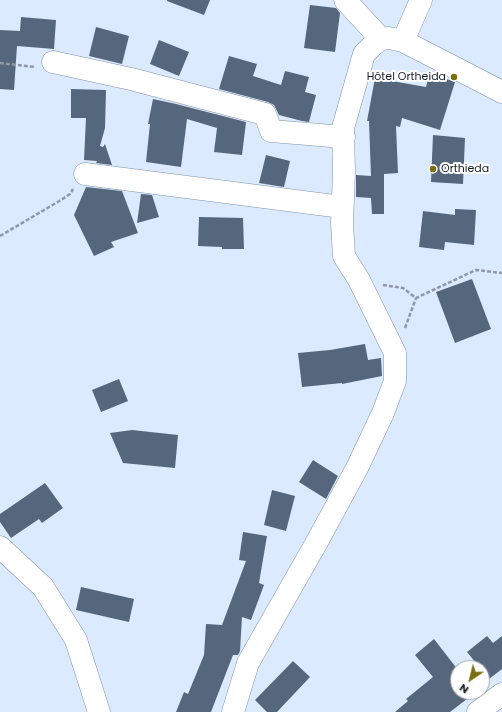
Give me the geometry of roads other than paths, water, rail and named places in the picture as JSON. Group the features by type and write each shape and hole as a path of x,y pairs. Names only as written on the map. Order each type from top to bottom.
{"street":[{"path":"344,0 381,39"},
{"path":"403,41 421,0"},
{"path":"233,712 248,663 357,468 383,413 395,382 395,353 359,280 344,256 342,223 343,128 364,54 381,39 390,38 403,41 502,92"},
{"path":"53,62 131,79 265,114 271,130 344,137"},
{"path":"85,174 342,207"},
{"path":"0,547 43,587 76,640 98,712"},
{"path":"478,712 502,694"}],"place":[{"name":"Hôtel Ortheida","path":"454,77"},
{"name":"Orthieda","path":"433,169"}]}
